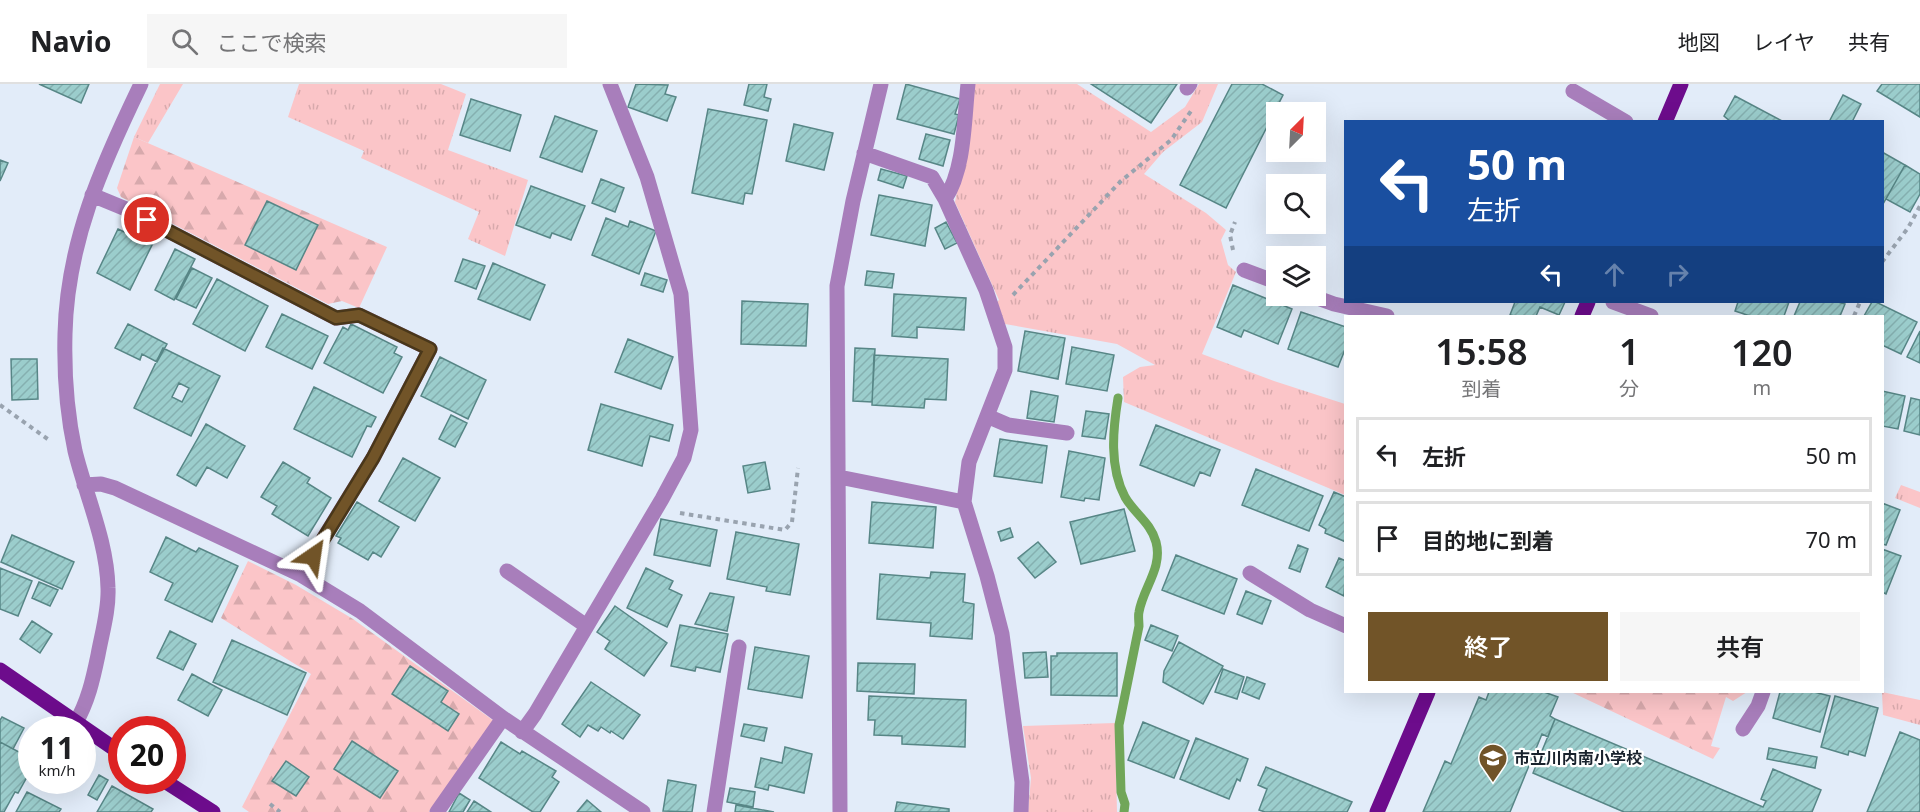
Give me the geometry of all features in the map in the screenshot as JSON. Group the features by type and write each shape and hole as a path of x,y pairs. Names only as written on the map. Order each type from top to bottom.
{"main road":[{"path":"1666,120 1681,84"},
{"path":"0,670 64,716"},
{"path":"1377,812 1428,693"},
{"path":"185,794 213,812"}],"street":[{"path":"80,716 85,708 93,681 108,605 108,589 103,546 75,449 66,375 65,333 72,263 84,216 141,84"},
{"path":"522,732 535,714 585,625 656,509 684,458 691,430 681,294 647,177 610,84"},
{"path":"840,812 837,286 864,153 881,84"},
{"path":"945,199 952,188 962,141 968,84"},
{"path":"1573,91 1623,120"},
{"path":"864,153 932,177 945,199 986,290 1005,347 1005,370 969,462 964,501 1002,634 1022,782 1021,812"},
{"path":"92,195 126,209 336,318 359,315 430,349 373,458 301,575"},
{"path":"1244,270 1266,278"},
{"path":"1326,301 1383,315"},
{"path":"1616,303 1648,315"},
{"path":"987,416 1008,425 1067,433"},
{"path":"838,477 964,501"},
{"path":"84,485 101,484 115,488 301,575 360,611 522,732 643,812"},
{"path":"507,571 585,625"},
{"path":"1250,573 1310,610 1344,625"},
{"path":"714,812 739,647"},
{"path":"1743,729 1758,706 1763,693"},
{"path":"437,812 503,718"}],"path":[{"path":"994,314 1121,181 1171,140 1192,107"},
{"path":"1884,259 1908,228 1920,206"},
{"path":"0,405 45,438 75,449"},
{"path":"656,509 785,530 792,522 798,468"},
{"path":"270,804 280,812"}],"green space":[{"path":"160,84 183,84 148,143 134,137"},
{"path":"299,84 441,84 466,94 448,150 528,180 505,256 468,239 479,212 361,158 364,151 288,117"},
{"path":"972,84 1077,84 1151,132 1185,107 1199,84 1218,84 1202,122 1163,152 1144,174 1206,213 1226,230 1221,240 1228,265 1236,272 1202,354 1344,404 1344,495 1124,402 1123,377 1140,367 1155,365 1117,344 1005,324 997,302 999,300 955,202 966,146"},
{"path":"134,137 387,247 359,308 342,301 328,304 121,197 117,188"},
{"path":"1901,485 1920,492 1920,508 1895,498"},
{"path":"248,561 296,585 353,619 494,721 429,812 249,812 242,807 311,674 221,618"},
{"path":"1573,693 1745,693 1733,701 1726,697 1711,746 1720,748 1713,759"},
{"path":"1882,693 1920,700 1920,725 1883,715"},
{"path":"1115,723 1117,812 1028,812 1031,778 1023,726"}],"building":[{"path":"39,84 89,84 81,103"},
{"path":"636,84 668,85 665,94 676,97 667,121 628,107"},
{"path":"749,84 767,84 764,97 771,99 768,111 744,105"},
{"path":"906,84 960,99 955,114 959,115 954,134 897,119"},
{"path":"1091,84 1177,84 1151,123"},
{"path":"1232,84 1262,84 1283,95 1279,102 1266,102 1266,129 1226,208 1180,185"},
{"path":"1882,84 1920,84 1920,117 1877,91"},
{"path":"1843,95 1861,104 1853,120 1830,120"},
{"path":"1735,96 1780,120 1729,120 1724,116"},
{"path":"471,99 521,115 510,151 460,135"},
{"path":"708,109 767,120 752,194 745,193 743,204 692,193"},
{"path":"555,116 597,131 582,172 540,157"},
{"path":"794,124 833,133 824,170 786,161"},
{"path":"926,134 950,140 943,166 919,159"},
{"path":"1884,153 1905,165 1884,202"},
{"path":"0,160 8,163 0,181"},
{"path":"1905,165 1920,174 1920,194 1910,212 1886,199"},
{"path":"881,169 907,176 903,188 878,180"},
{"path":"601,179 624,188 615,212 592,203"},
{"path":"531,186 585,206 571,240 552,233 550,238 516,225"},
{"path":"879,195 932,205 925,246 871,235"},
{"path":"267,201 318,225 296,270 245,245"},
{"path":"606,218 628,227 630,221 656,231 639,274 592,255"},
{"path":"946,222 957,243 945,249 935,228"},
{"path":"118,229 152,245 130,290 97,273"},
{"path":"175,249 195,259 174,300 155,290"},
{"path":"463,259 485,266 476,289 455,281"},
{"path":"493,263 545,285 530,320 478,299"},
{"path":"192,268 212,278 196,308 176,299"},
{"path":"867,271 894,274 892,288 865,285"},
{"path":"645,273 667,280 663,292 641,285"},
{"path":"217,279 268,306 245,351 193,324"},
{"path":"1233,285 1266,298 1266,306 1285,306 1292,309 1278,344 1244,330 1241,337 1217,327"},
{"path":"894,294 966,298 964,330 917,327 917,338 892,336"},
{"path":"742,301 808,304 806,346 741,344"},
{"path":"1515,303 1565,303 1559,315 1540,307 1536,315 1510,315"},
{"path":"1738,303 1789,303 1784,315 1747,315 1735,311"},
{"path":"1800,303 1845,304 1840,315 1794,315"},
{"path":"1871,303 1878,303 1917,322 1901,354 1884,346 1884,315 1865,315"},
{"path":"1301,312 1344,326 1344,352 1338,367 1288,349"},
{"path":"282,314 328,336 312,369 266,347"},
{"path":"128,324 167,344 157,362 142,354 140,360 115,348"},
{"path":"351,324 397,347 394,353 402,357 383,393 324,363 343,327 348,330"},
{"path":"1025,331 1065,338 1058,379 1018,371"},
{"path":"1920,331 1920,363 1907,357"},
{"path":"628,339 673,357 661,389 615,372"},
{"path":"1072,347 1114,355 1107,391 1066,384"},
{"path":"163,348 220,376 191,436 134,408","holes":["179,383 189,388 182,402 172,397"]},
{"path":"855,348 875,349 872,402 853,401"},
{"path":"874,355 948,359 946,400 925,399 924,408 872,405"},
{"path":"440,357 486,380 468,419 421,396"},
{"path":"11,359 37,359 38,399 12,400"},
{"path":"314,387 376,417 371,427 367,426 352,457 294,429"},
{"path":"1031,391 1058,396 1054,422 1027,418"},
{"path":"1884,391 1905,396 1898,429 1884,426"},
{"path":"1911,398 1920,400 1920,435 1904,431"},
{"path":"601,404 673,425 669,441 650,436 642,466 588,450"},
{"path":"1086,411 1109,414 1105,439 1082,436"},
{"path":"451,415 467,423 455,447 439,439"},
{"path":"206,424 245,446 227,478 207,467 196,486 177,475"},
{"path":"1156,425 1220,450 1210,476 1200,472 1194,486 1140,465"},
{"path":"1000,439 1047,446 1042,483 994,476"},
{"path":"1069,451 1105,458 1099,500 1085,498 1084,501 1061,497"},
{"path":"403,458 440,478 415,521 379,501"},
{"path":"283,462 310,478 307,483 331,498 308,536 272,514 277,506 261,497"},
{"path":"765,462 770,489 748,493 743,466"},
{"path":"1256,469 1323,496 1309,531 1242,505"},
{"path":"1334,492 1344,496 1344,541 1325,533 1326,529 1319,525"},
{"path":"357,502 399,527 381,557 373,552 368,560 338,543 341,538 336,536"},
{"path":"872,502 936,507 933,548 869,543"},
{"path":"1884,504 1900,510 1886,545 1884,544"},
{"path":"1124,509 1135,551 1081,564 1070,522"},
{"path":"661,519 717,530 710,566 654,555"},
{"path":"1010,528 1013,537 1001,541 998,532"},
{"path":"736,532 799,544 790,595 766,591 767,587 727,579"},
{"path":"12,535 74,562 62,589 1,562"},
{"path":"166,537 196,552 199,548 238,566 212,622 165,600 173,583 150,572"},
{"path":"1038,542 1056,562 1035,578 1018,558"},
{"path":"1298,545 1308,549 1300,572 1289,568"},
{"path":"1884,550 1901,556 1886,594 1884,593"},
{"path":"1176,555 1237,579 1224,614 1162,590"},
{"path":"1339,558 1344,560 1344,596 1326,587"},
{"path":"0,568 32,581 18,616 0,609"},
{"path":"646,568 673,581 669,589 682,595 667,627 627,608"},
{"path":"931,572 965,574 963,602 974,604 972,639 930,636 931,623 877,619 880,574 930,578"},
{"path":"39,582 58,590 50,606 32,598"},
{"path":"1246,591 1271,601 1262,624 1237,614"},
{"path":"710,593 734,597 727,631 695,624"},
{"path":"615,606 667,643 644,676 605,649 610,641 597,632"},
{"path":"32,621 52,634 40,653 20,639"},
{"path":"680,625 728,634 720,672 696,667 695,671 671,666"},
{"path":"1151,625 1178,636 1172,651 1145,640"},
{"path":"170,631 196,644 183,670 157,658"},
{"path":"232,640 306,673 287,715 213,682"},
{"path":"1179,642 1223,666 1203,704 1163,682 1164,671"},
{"path":"755,647 809,656 802,698 748,689"},
{"path":"1046,652 1048,677 1025,678 1023,653"},
{"path":"1057,653 1117,653 1117,696 1051,695 1051,656 1057,656"},
{"path":"858,663 915,664 914,694 857,691"},
{"path":"410,666 448,691 441,702 459,714 448,731 392,694"},
{"path":"1223,669 1244,677 1237,699 1215,692"},
{"path":"192,674 222,690 208,716 178,700"},
{"path":"1247,677 1265,684 1259,699 1242,692"},
{"path":"591,682 640,715 623,739 601,727 598,731 588,725 580,737 562,724"},
{"path":"1489,693 1547,693 1558,697 1550,716 1555,719 1548,737 1542,734 1510,812 1423,812 1445,761 1451,764 1479,697 1486,700"},
{"path":"1780,693 1818,693 1830,696 1820,732 1773,718"},
{"path":"869,696 966,700 965,747 902,744 902,736 874,735 875,720 868,720"},
{"path":"1835,696 1878,708 1865,756 1849,751 1848,755 1821,747"},
{"path":"2,717 18,725 18,739 13,749 0,742"},
{"path":"1555,719 1763,807 1766,801 1761,799 1773,769 1821,790 1812,812 1624,812 1533,773"},
{"path":"1143,722 1189,741 1174,778 1128,760"},
{"path":"744,724 767,728 764,741 741,736"},
{"path":"1900,732 1920,740 1920,812 1867,812"},
{"path":"1196,738 1248,759 1240,781 1237,779 1229,799 1180,779"},
{"path":"352,741 398,771 380,798 334,769"},
{"path":"0,742 18,752 18,793 15,792 4,812 0,812"},
{"path":"501,742 520,754 522,751 556,771 552,777 559,782 540,812 533,812 479,778"},
{"path":"785,747 812,754 804,793 769,785 768,790 755,787 761,758 782,763"},
{"path":"1769,748 1817,757 1815,768 1767,759"},
{"path":"286,761 309,777 296,796 272,781"},
{"path":"1266,767 1352,802 1347,812 1265,812 1259,810 1267,789 1258,785"},
{"path":"99,775 108,780 97,800 88,795 96,794 96,780"},
{"path":"668,780 696,785 692,812 663,811"},
{"path":"730,788 755,792 753,807 727,802"},
{"path":"108,793 126,794 153,809 151,812 97,812"},
{"path":"459,793 470,800 463,812 449,812"},
{"path":"26,794 31,794 61,809 59,812 16,812"},
{"path":"587,800 601,812 577,812"},
{"path":"474,801 491,812 467,812"},
{"path":"897,802 949,809 949,812 895,812"},
{"path":"736,805 774,812 735,812"}],"waterway":[{"path":"1118,398 1114,435 1116,473 1125,497 1154,535 1157,551 1155,569 1139,612 1139,626 1119,725 1121,792 1125,804 1124,812"}],"place":[{"name":"市立川内南小学校","path":"1493,784"}],"route":[{"path":"147,220 336,318 359,315 430,349 373,458 313,556"}]}
